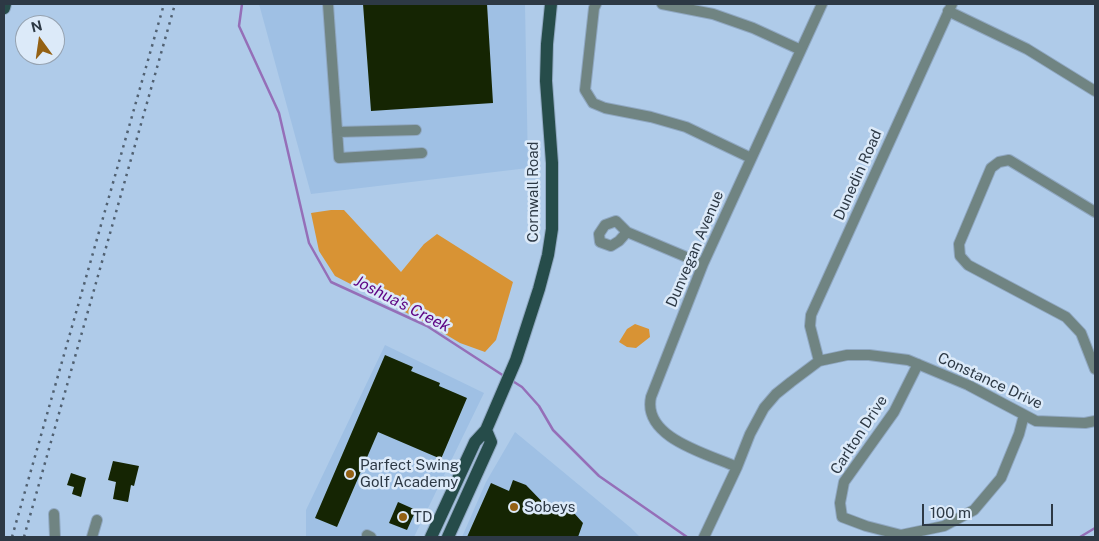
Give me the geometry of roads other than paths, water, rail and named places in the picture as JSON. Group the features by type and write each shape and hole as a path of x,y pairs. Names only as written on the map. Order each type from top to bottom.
{"main road":[{"path":"4,8 5,4"},
{"name":"Cornwall Road","path":"431,537 475,442 486,430 500,401 516,360 548,255 552,229 552,163 546,81 551,4"},
{"name":"Cornwall Road","path":"448,537 491,442 486,430"}],"street":[{"path":"328,4 339,158 422,152"},
{"path":"596,4 585,90 594,103 605,108 651,117 686,127 751,158"},
{"path":"662,4 713,14 753,28 801,50"},
{"name":"Dunvegan Avenue","path":"737,467 669,436 654,422 649,405 703,264 822,4"},
{"path":"950,7 1027,49 1095,90"},
{"name":"Dunedin Road","path":"819,361 810,326 811,315 950,7"},
{"path":"337,132 416,130"},
{"path":"1095,212 1009,160 999,162 991,168 959,244 960,256 968,265 1066,317 1081,333 1095,369"},
{"path":"627,232 703,264"},
{"name":"Constance Drive","path":"704,537 737,467 750,434 764,408 776,394 819,361 847,355 869,355 908,360 968,385 1036,421 1085,423 1095,420"},
{"name":"Carlton Drive","path":"918,364 894,412 844,482 840,502 842,517 866,526 901,535 944,526 974,510 1001,478 1024,416"},
{"path":"54,514 55,537"},
{"path":"92,537 96,520"}],"waterway":[{"name":"Joshua's Creek","path":"242,4 239,26 279,113 309,243 331,282 427,326 504,376"},
{"name":"Joshua's Creek","path":"511,380 522,387 539,406 553,430 599,476 687,537"},
{"name":"Joshua's Creek","path":"1080,537 1095,528"}],"railway":[{"path":"12,537 164,4"},
{"path":"24,537 175,4"}],"place":[{"name":"Parfect Swing Golf Academy","path":"350,474"},
{"name":"Sobeys","path":"514,507"},
{"name":"TD","path":"403,517"}]}
